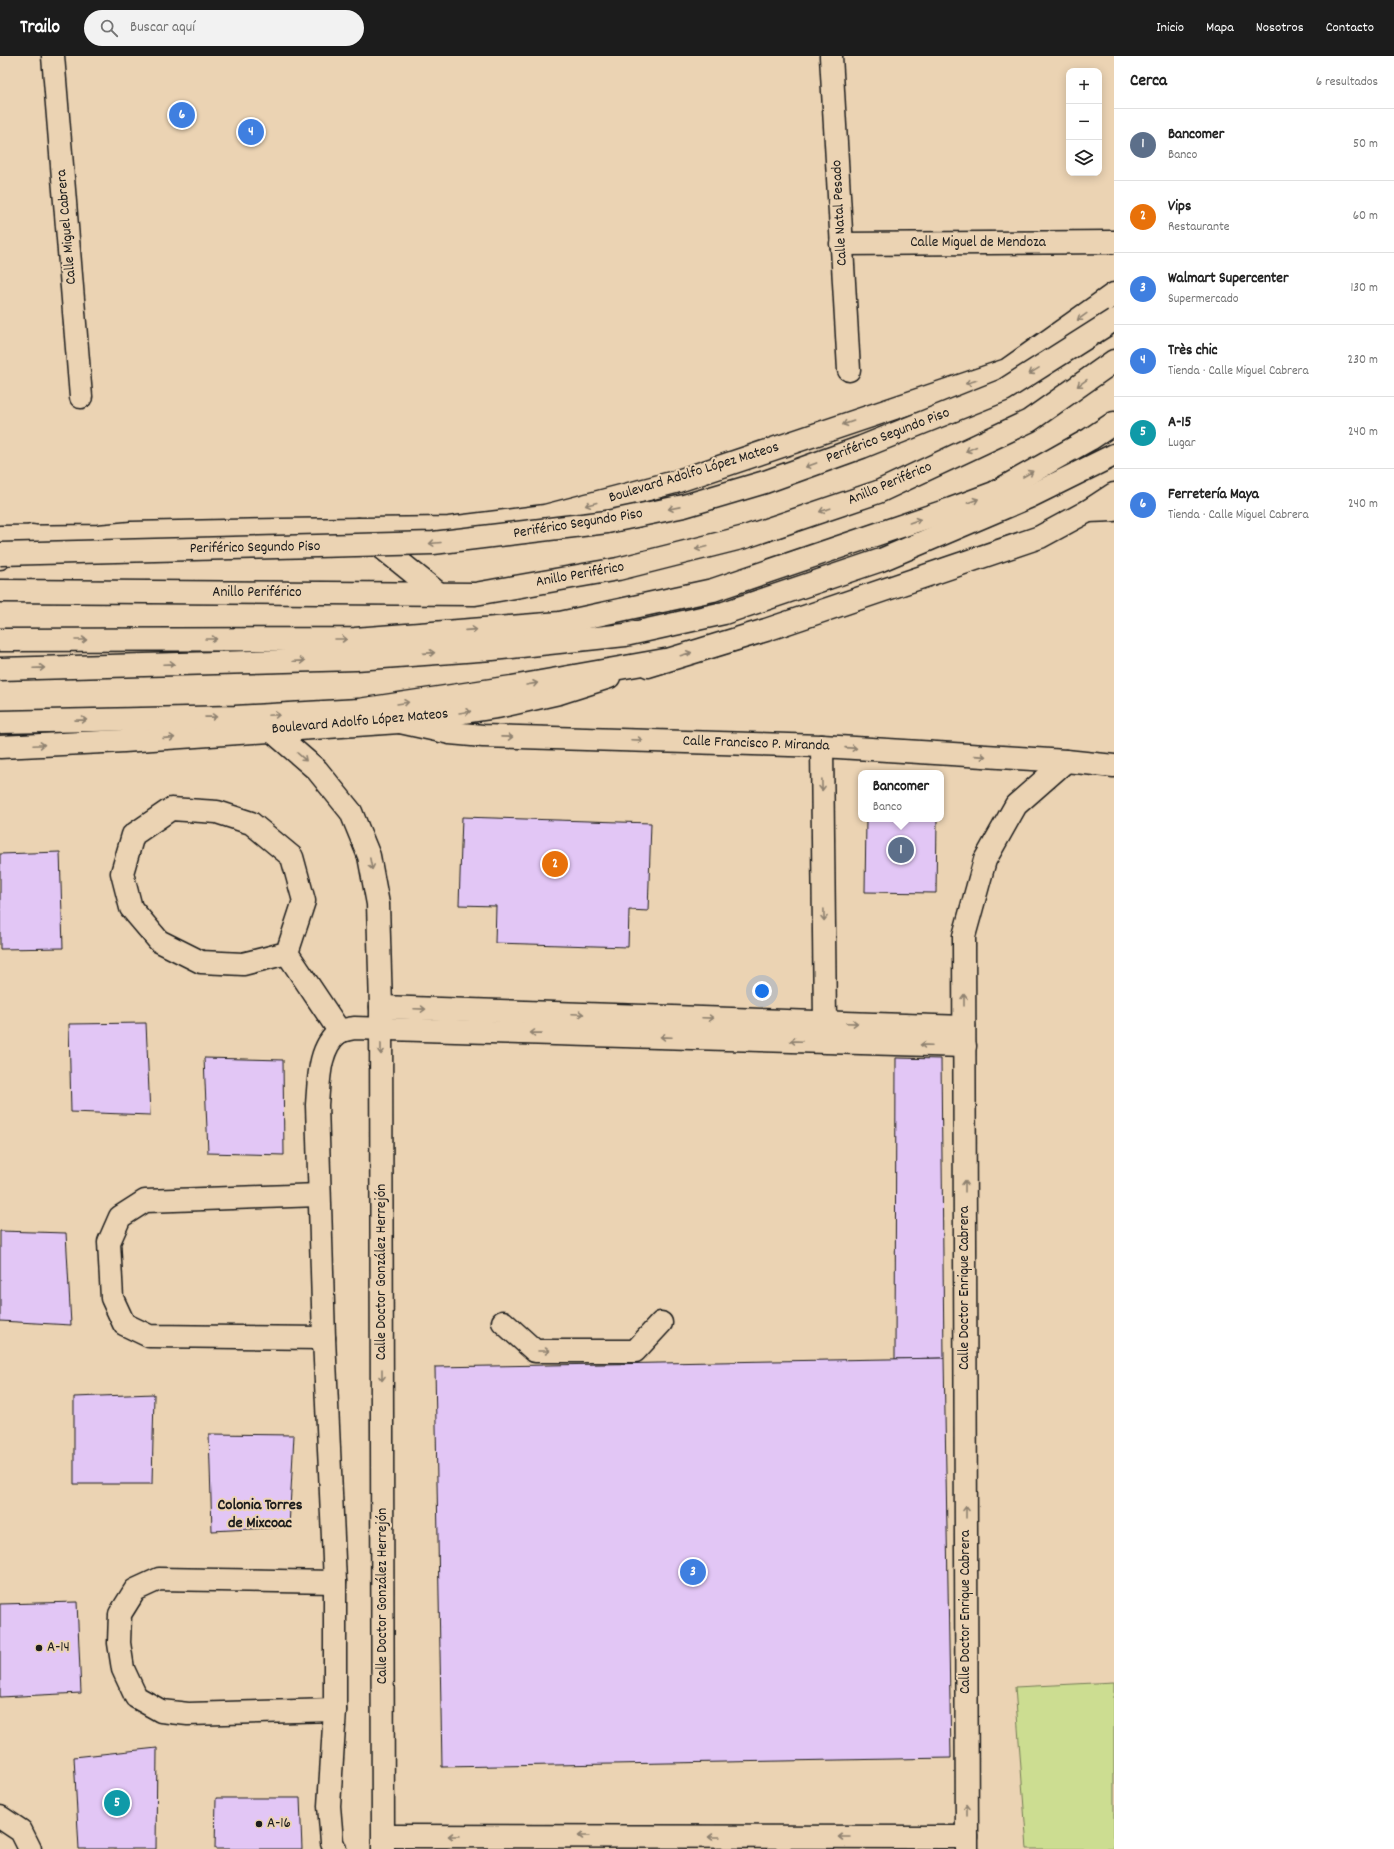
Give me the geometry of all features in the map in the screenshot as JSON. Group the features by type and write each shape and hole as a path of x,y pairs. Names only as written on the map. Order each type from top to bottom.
{"main road":[{"name":"Calle Miguel Cabrera","path":"53,56 81,397"},
{"name":"Calle Natal Pesado","path":"832,56 849,370"},
{"name":"Calle Miguel de Mendoza","path":"841,244 1114,242"},
{"name":"Boulevard Adolfo López Mateos","path":"0,537 98,536 131,533 449,528 545,516 675,482 1007,370 1114,294"},
{"name":"Periférico Segundo Piso","path":"0,554 433,543 600,523 684,506 766,482 862,447 1004,390 1114,320"},
{"name":"Anillo Periférico","path":"0,591 475,594 618,569 745,537 878,492 1029,421 1114,361"},
{"path":"0,640 355,639 560,623 713,590 951,509 994,493 1090,439 1114,423"},
{"path":"0,669 356,659 492,649 625,635 724,613 881,560 1029,497 1114,455"},
{"name":"Boulevard Adolfo López Mateos","path":"0,747 124,741 399,722 497,707 551,694 766,630 1040,537 1088,511 1114,494"},
{"path":"1088,511 1114,510"},
{"path":"359,529 438,593"},
{"path":"0,558 32,536"},
{"path":"0,722 235,717 359,710 512,687 665,660"},
{"name":"Calle Francisco P. Miranda","path":"399,722 450,733 483,736 822,746 1066,761 1114,766"},
{"name":"Calle Doctor González Herrejón","path":"272,731 317,770 351,812 369,856 378,904 381,1018 384,1842"},
{"path":"822,746 825,1022"},
{"name":"Calle Doctor Enrique Cabrera","path":"967,1843 964,936 985,860 1016,805 1066,761"},
{"path":"171,809 217,812 251,823 292,857 302,893 304,901 287,953 243,964 201,962 158,940 131,908 122,873 133,835 171,809"},
{"path":"287,953 340,1032"},
{"path":"381,1018 964,1036"},
{"path":"336,1849 332,1842 329,1806 335,1710 335,1582 324,1338 317,1105 320,1067 329,1042 340,1032 381,1018 825,1022 964,1036"},
{"path":"319,1195 145,1201 120,1217 109,1242 109,1267 112,1298 124,1324 149,1336 324,1338"},
{"path":"503,1322 535,1351 635,1351 661,1323"},
{"path":"335,1582 159,1579 135,1590 120,1614 119,1643 123,1669 136,1697 161,1711 188,1714 335,1710"},
{"path":"0,1816 21,1831 30,1849"},
{"path":"384,1842 967,1843"}],"green space":[{"path":"1114,1682 1114,1849 1027,1849 1015,1687"}],"building":[{"path":"462,817 651,823 648,911 629,910 628,947 495,943 496,906 459,905"},
{"path":"866,822 937,822 936,893 865,892"},
{"path":"60,852 63,948 0,949 0,854"},
{"path":"146,1023 150,1115 71,1112 69,1024"},
{"path":"204,1058 283,1060 284,1155 208,1153"},
{"path":"896,1058 941,1059 944,1358 895,1359"},
{"path":"0,1231 66,1233 71,1325 0,1321"},
{"path":"944,1358 951,1758 442,1767 435,1367"},
{"path":"154,1394 152,1484 74,1484 74,1397"},
{"path":"209,1434 294,1435 289,1527 212,1531"},
{"name":"A-14","path":"77,1602 81,1693 0,1697 0,1604"},
{"path":"157,1748 156,1849 79,1849 74,1757"},
{"name":"A-16","path":"216,1798 300,1798 302,1849 215,1849"}],"place":[{"name":"Ferretería Maya","path":"182,115"},
{"name":"Très chic","path":"251,132"},
{"name":"Bancomer","path":"901,850"},
{"name":"Vips","path":"555,864"},
{"name":"Walmart Supercenter","path":"693,1572"},
{"name":"A-14","path":"39,1648"},
{"name":"A-15","path":"117,1803"},
{"name":"A-16","path":"259,1824"}],"district":[{"name":"Colonia Torres de Mixcoac","path":"260,1514"}]}
